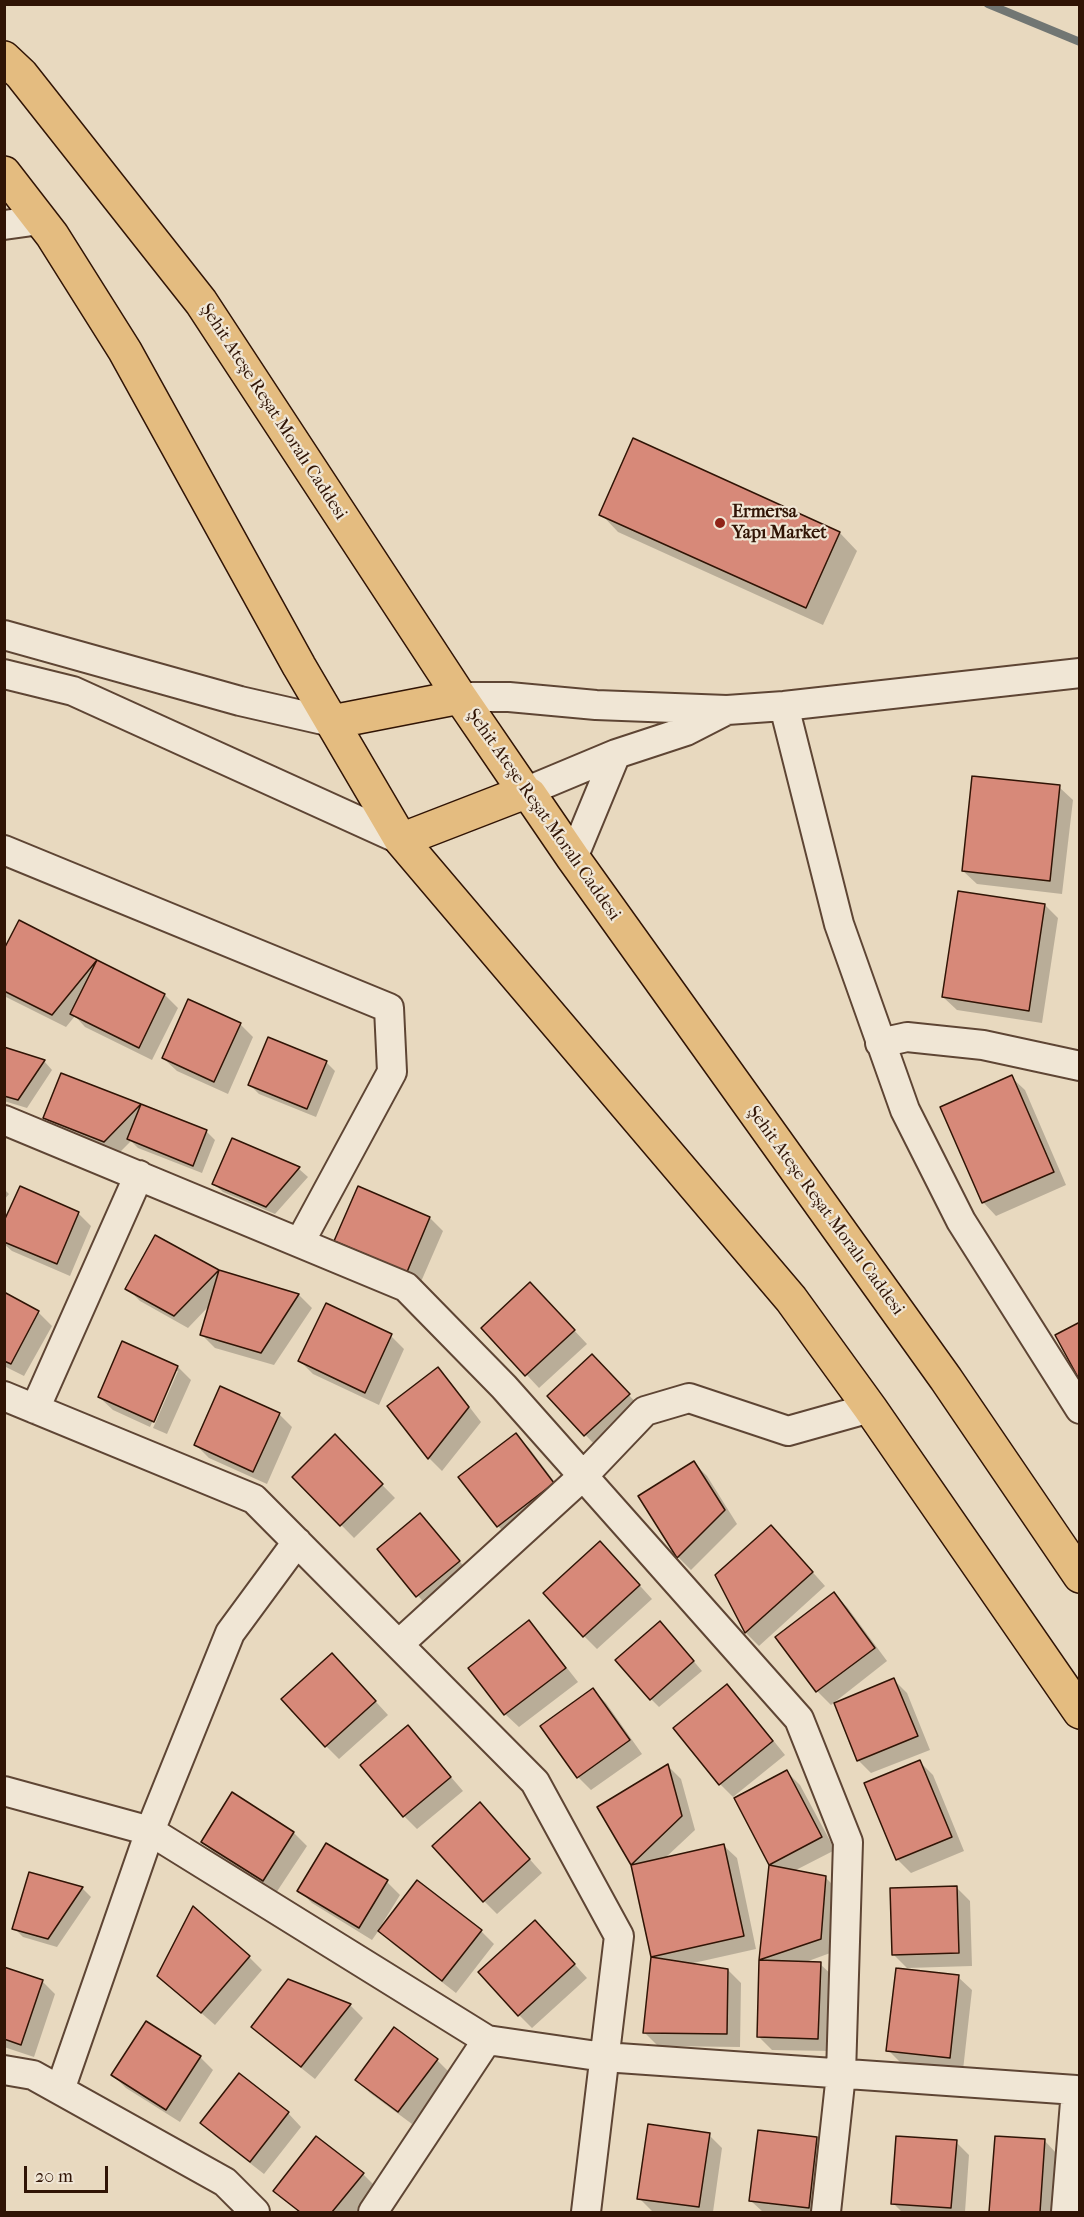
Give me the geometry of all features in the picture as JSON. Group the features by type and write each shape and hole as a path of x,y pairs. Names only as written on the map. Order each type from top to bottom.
{"main road":[{"name":"Şehit Ateşe Reşat Moralı Caddesi","path":"4,58 21,74 201,302 460,697 525,792 530,795 946,1380 1080,1576"},
{"path":"4,173 40,220 125,351 400,840 791,1299 870,1408 1080,1712"},
{"path":"332,722 460,697"},
{"path":"400,840 525,792"}],"street":[{"path":"4,225 40,220"},
{"path":"4,635 240,701 332,722"},
{"path":"460,697 727,710 784,706 1080,673"},
{"path":"4,674 73,691 400,840"},
{"path":"784,706 840,924 905,1110 961,1221 1080,1409"},
{"path":"525,792 616,754 686,731 727,710"},
{"path":"573,858 616,754"},
{"path":"4,850 389,1008 392,1072 300,1242"},
{"path":"880,1043 908,1037 983,1045 1080,1066"},
{"path":"4,1120 406,1287 504,1387 799,1719 848,1842 841,2074 826,2212"},
{"path":"35,1409 139,1175"},
{"path":"4,1396 254,1500 535,1782 619,1936 586,2212"},
{"path":"399,1644 583,1476 645,1411 689,1398 788,1431 870,1408"},
{"path":"60,2090 150,1831 230,1633 297,1542"},
{"path":"4,1791 150,1831 487,2040 604,2057 1076,2090 1066,2212"},
{"path":"373,2212 487,2040"},
{"path":"4,2070 33,2075 225,2182 255,2212"}],"building":[{"name":"Ermersa Yapı Market","path":"633,438 840,532 806,608 599,515"},
{"path":"972,776 1060,785 1050,881 962,871"},
{"path":"958,891 1045,904 1029,1011 942,997"},
{"path":"19,920 97,960 52,1015 4,991 4,949"},
{"path":"97,960 165,994 139,1048 70,1014"},
{"path":"188,999 241,1023 214,1082 162,1058"},
{"path":"268,1037 327,1061 307,1109 248,1085"},
{"path":"4,1047 45,1060 18,1100 4,1096"},
{"path":"61,1073 141,1104 104,1142 43,1118"},
{"path":"1012,1075 1054,1172 982,1203 940,1107"},
{"path":"141,1104 207,1130 193,1166 127,1139"},
{"path":"232,1138 300,1167 266,1207 212,1184"},
{"path":"20,1186 79,1212 57,1264 4,1242 4,1221"},
{"path":"358,1186 430,1217 407,1272 334,1241"},
{"path":"155,1235 219,1270 174,1316 125,1289"},
{"path":"219,1270 299,1294 261,1353 200,1335"},
{"path":"530,1282 575,1330 525,1376 481,1328"},
{"path":"4,1292 39,1311 11,1364 4,1361"},
{"path":"326,1303 392,1334 365,1393 298,1361"},
{"path":"1080,1322 1080,1381 1055,1335"},
{"path":"122,1341 178,1366 154,1422 98,1397"},
{"path":"592,1354 630,1394 584,1436 547,1396"},
{"path":"438,1367 469,1407 428,1459 387,1406"},
{"path":"220,1386 280,1413 253,1472 194,1445"},
{"path":"516,1433 554,1483 497,1527 458,1477"},
{"path":"335,1434 383,1484 340,1526 292,1477"},
{"path":"694,1461 725,1510 677,1558 638,1496"},
{"path":"420,1513 460,1561 416,1597 377,1549"},
{"path":"771,1525 813,1572 745,1633 715,1575"},
{"path":"600,1541 640,1585 583,1637 543,1593"},
{"path":"834,1592 875,1648 816,1692 775,1637"},
{"path":"529,1620 566,1668 504,1715 468,1668"},
{"path":"660,1621 694,1661 650,1700 615,1660"},
{"path":"332,1653 376,1701 325,1747 281,1699"},
{"path":"894,1678 918,1736 857,1761 834,1703"},
{"path":"727,1684 773,1741 719,1785 673,1728"},
{"path":"593,1688 630,1740 577,1778 540,1726"},
{"path":"408,1725 451,1777 403,1817 360,1765"},
{"path":"920,1760 952,1837 896,1860 864,1783"},
{"path":"668,1764 682,1816 631,1865 597,1807"},
{"path":"787,1770 822,1837 769,1865 734,1798"},
{"path":"232,1792 294,1832 263,1881 201,1842"},
{"path":"480,1802 530,1859 483,1902 432,1846"},
{"path":"326,1843 388,1880 359,1928 297,1891"},
{"path":"724,1844 744,1936 651,1957 631,1865"},
{"path":"769,1865 826,1876 821,1939 759,1960"},
{"path":"29,1872 83,1887 48,1939 12,1929"},
{"path":"417,1880 482,1930 442,1981 378,1931"},
{"path":"957,1886 959,1953 892,1955 890,1888"},
{"path":"193,1906 250,1956 201,2013 157,1976"},
{"path":"535,1920 575,1964 518,2016 478,1972"},
{"path":"651,1957 728,1969 727,2034 643,2033"},
{"path":"759,1960 821,1962 818,2039 757,2037"},
{"path":"4,1967 43,1980 21,2045 4,2039"},
{"path":"896,1968 959,1975 950,2058 886,2051"},
{"path":"288,1979 351,2004 301,2067 251,2027"},
{"path":"146,2021 201,2056 166,2110 111,2075"},
{"path":"394,2027 438,2059 398,2112 355,2080"},
{"path":"239,2073 289,2112 250,2162 200,2123"},
{"path":"648,2124 710,2133 699,2207 637,2199"},
{"path":"758,2130 817,2137 809,2208 749,2201"},
{"path":"316,2136 364,2173 332,2212 300,2212 273,2191"},
{"path":"896,2136 957,2140 951,2208 891,2204"},
{"path":"995,2136 1045,2139 1040,2212 989,2212"}],"waterway":[{"path":"988,4 1080,42"}],"place":[{"name":"Ermersa Yapı Market","path":"720,523"}]}
